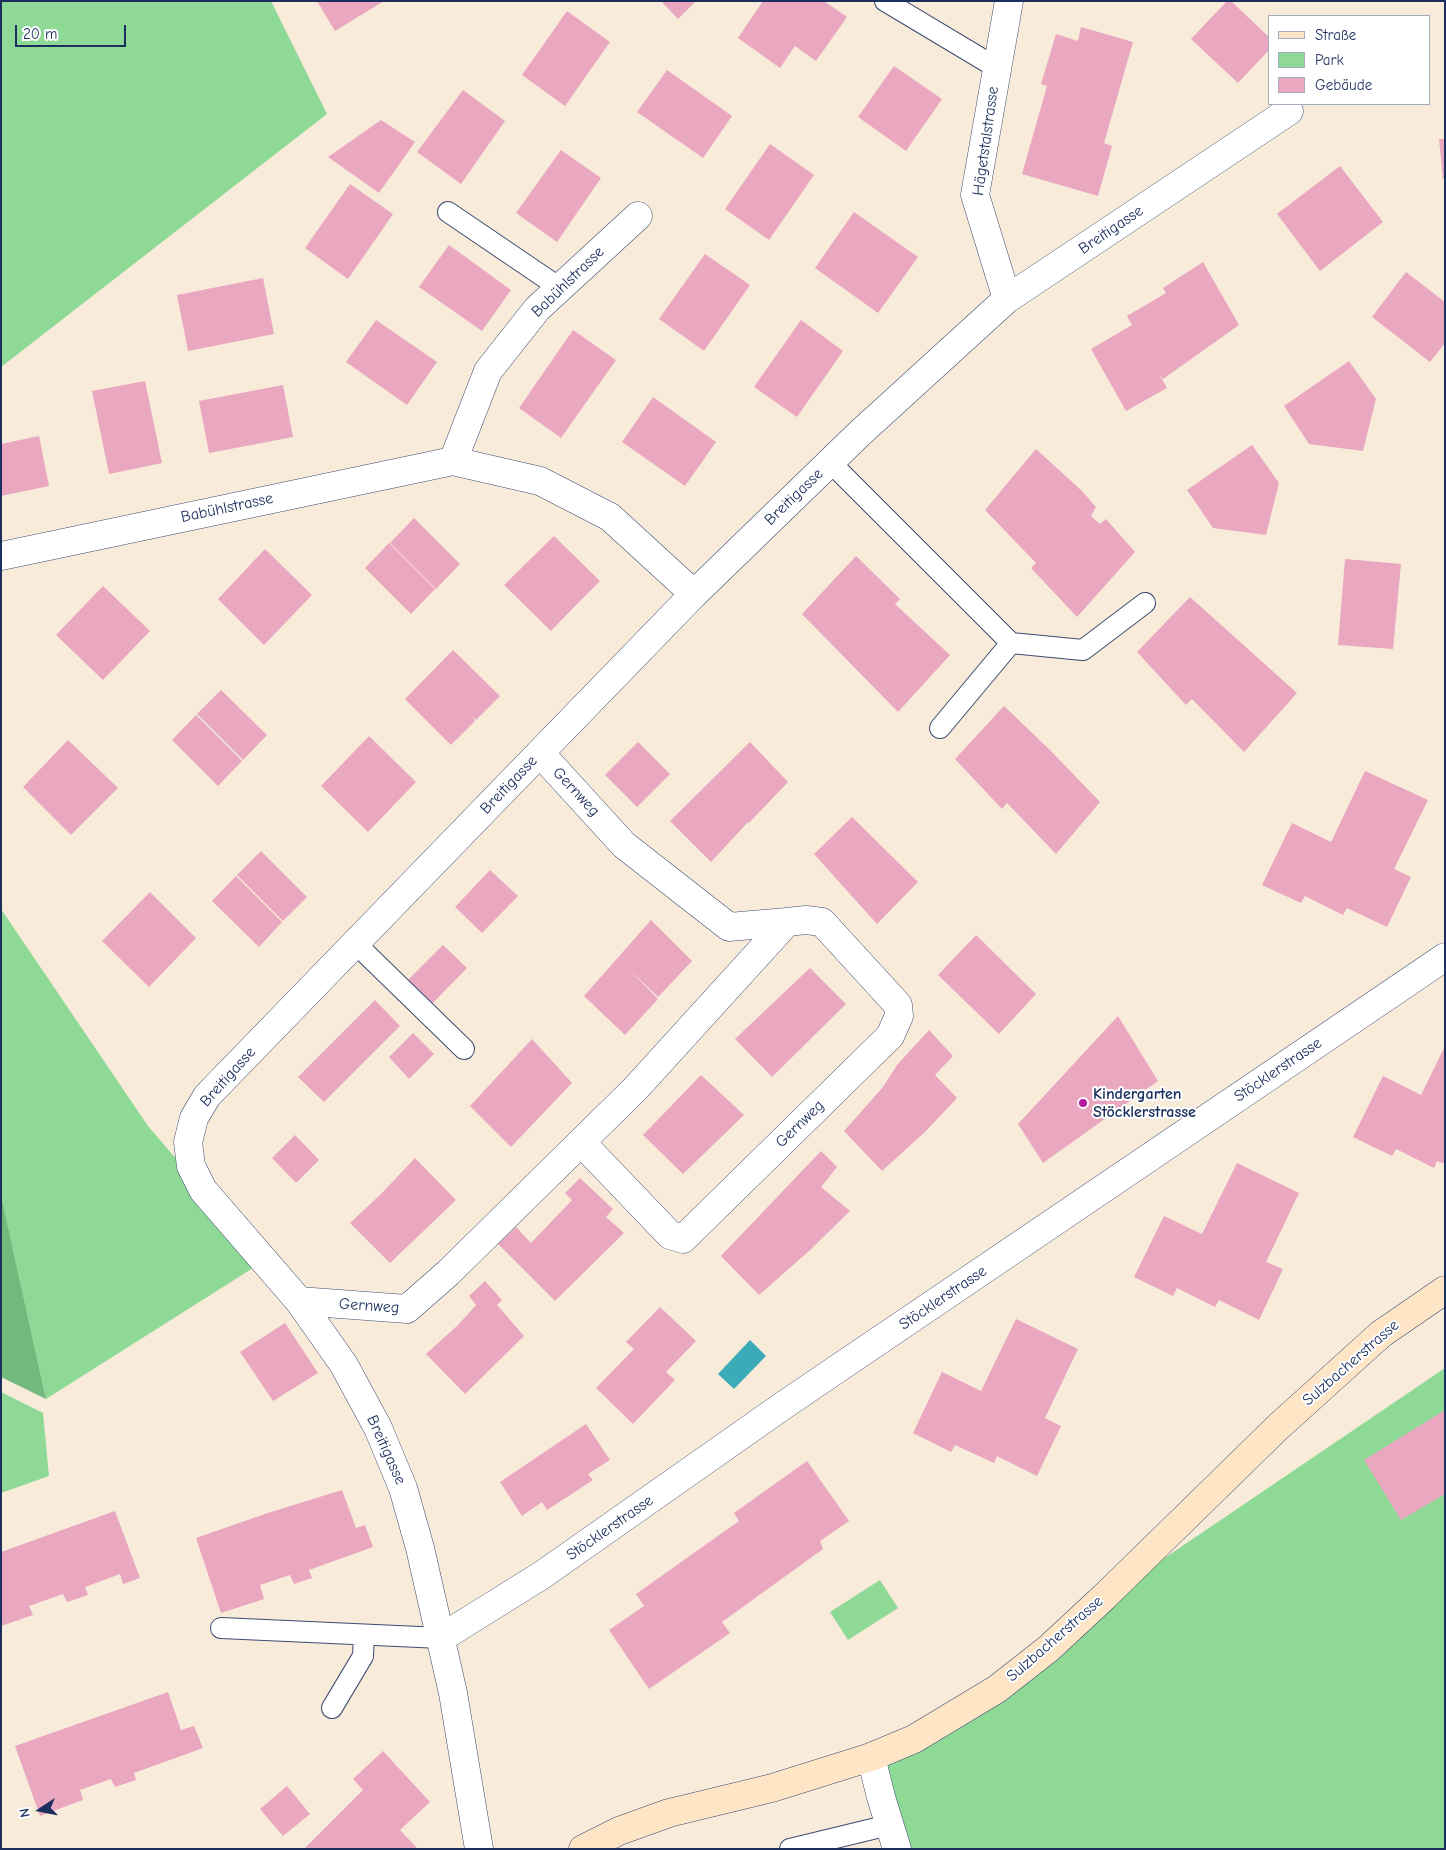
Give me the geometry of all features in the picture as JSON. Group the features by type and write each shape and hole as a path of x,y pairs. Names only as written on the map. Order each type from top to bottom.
{"street":[{"name":"Hägetstalstrasse","path":"1007,300 975,195 1009,1"},
{"name":"Breitigasse","path":"478,1849 453,1693 420,1548 403,1488 378,1428 344,1365 299,1301 203,1190 192,1166 188,1142 194,1118 207,1096 355,943 694,594 830,462 1007,300 1289,111"},
{"name":"Babühlstrasse","path":"453,461 488,371 537,309 638,216"},
{"name":"Babühlstrasse","path":"1,556 453,461 540,481 610,517 694,594"},
{"name":"Gernweg","path":"540,753 624,845 729,927 806,920 822,922 898,1004 899,1016 890,1036 683,1239 670,1235 581,1142"},
{"name":"Gernweg","path":"299,1301 407,1309 448,1273 636,1088 786,922"},
{"name":"Stöcklerstrasse","path":"441,1638 542,1575 784,1406 1445,957"},
{"name":"Sulzbacherstrasse","path":"583,1849 619,1831 669,1813 772,1788 871,1757 914,1739 997,1689 1048,1649 1104,1597 1278,1426 1381,1334 1445,1290"},
{"path":"871,1757 893,1837"}],"lane":[{"name":"Hägetstalstrasse","path":"885,1 997,68"},
{"path":"448,212 560,288"},
{"name":"Breitigasse","path":"830,462 1011,643"},
{"path":"940,728 1011,643 1083,650 1145,603"},
{"path":"355,943 464,1049"},
{"path":"221,1628 441,1638"},
{"path":"332,1708 363,1656 364,1635"},
{"path":"790,1849 893,1837"}],"green space":[{"path":"1,1 271,1 327,114 1,367"},
{"path":"1,909 148,1126 264,1261 46,1399 1,1195"},
{"path":"1,1195 46,1399 1,1377"},
{"path":"1445,1368 1445,1849 901,1849 871,1757"},
{"path":"1,1392 43,1413 49,1476 1,1493"},
{"path":"880,1580 898,1608 848,1640 830,1612"}],"water":[{"path":"750,1340 766,1356 734,1389 718,1374"}],"building":[{"path":"317,1 384,1 335,31"},
{"path":"661,1 696,1 678,19"},
{"path":"763,1 824,1 847,17 816,61 795,46 780,68 738,38"},
{"path":"1227,1 1231,1 1268,36 1268,51 1238,83 1191,39"},
{"path":"567,11 610,42 565,106 522,75"},
{"path":"1081,27 1133,42 1104,143 1112,146 1098,196 1022,174 1047,86 1041,84 1056,34 1078,41"},
{"path":"894,66 942,99 906,151 858,117"},
{"path":"667,70 732,116 703,158 637,112"},
{"path":"463,90 505,121 461,184 417,152"},
{"path":"381,120 415,142 379,193 328,157"},
{"path":"1439,139 1445,139 1445,179 1443,179"},
{"path":"770,144 814,175 769,240 725,209"},
{"path":"561,150 601,178 557,242 516,213"},
{"path":"1340,166 1383,222 1320,271 1277,214"},
{"path":"350,184 393,214 348,279 305,248"},
{"path":"854,212 918,257 878,313 815,268"},
{"path":"449,245 511,290 482,331 419,287"},
{"path":"705,254 750,285 704,351 659,319"},
{"path":"1203,262 1239,325 1163,379 1159,374 1167,388 1126,411 1091,349 1132,325 1127,316 1166,293 1163,288"},
{"path":"1406,272 1445,302 1445,343 1430,362 1372,317"},
{"path":"263,278 274,334 188,351 177,295"},
{"path":"376,320 437,362 407,405 346,362"},
{"path":"801,320 843,351 797,417 754,387"},
{"path":"573,330 616,360 561,438 519,408"},
{"path":"1349,361 1376,399 1363,451 1309,444 1284,406"},
{"path":"145,381 162,463 109,474 92,391"},
{"path":"283,385 293,437 209,453 199,401"},
{"path":"653,397 716,442 685,486 622,442"},
{"path":"39,436 49,486 1,496 1,444"},
{"path":"1252,445 1279,483 1266,535 1213,528 1187,490"},
{"path":"1036,449 1082,491 1096,507 1091,516 1100,524 1106,519 1135,552 1077,617 1031,568 1036,563 985,510"},
{"path":"414,518 460,564 436,589 390,543"},
{"path":"554,536 600,581 551,631 504,585"},
{"path":"389,543 435,589 411,614 365,568"},
{"path":"265,549 312,595 264,645 218,599"},
{"path":"856,556 900,599 895,604 950,655 898,712 802,614"},
{"path":"1345,559 1401,564 1393,649 1338,645"},
{"path":"103,586 150,631 103,680 56,635"},
{"path":"1190,597 1297,693 1244,752 1192,699 1186,705 1137,652"},
{"path":"453,650 500,696 476,720 472,716 475,721 451,745 405,699"},
{"path":"221,690 267,735 243,760 197,714"},
{"path":"1004,706 1100,802 1056,854 1007,803 1002,809 955,759"},
{"path":"196,715 242,761 218,786 172,740"},
{"path":"369,736 416,782 368,832 321,786"},
{"path":"68,740 118,788 71,835 23,787"},
{"path":"638,742 670,774 637,807 605,775"},
{"path":"750,742 788,782 711,862 670,821"},
{"path":"1365,771 1428,800 1394,869 1411,877 1387,927 1347,908 1343,915 1305,896 1301,903 1262,885 1292,823 1331,842"},
{"path":"852,817 918,882 877,924 814,854"},
{"path":"261,851 307,897 283,921 237,875"},
{"path":"490,870 518,896 482,933 455,907"},
{"path":"236,876 282,922 259,947 212,901"},
{"path":"150,892 196,938 149,987 102,941"},
{"path":"651,920 692,961 658,997 628,968 658,999 625,1035 584,996"},
{"path":"976,935 1036,994 999,1034 938,975"},
{"path":"443,945 467,968 429,1007 405,983"},
{"path":"810,968 846,1004 772,1077 735,1039"},
{"path":"375,1000 400,1026 324,1102 298,1077"},
{"name":"Kindergarten Stöcklerstrasse","path":"1118,1016 1158,1081 1043,1163 1018,1124"},
{"path":"929,1030 953,1056 935,1075 957,1098 925,1132 882,1171 844,1131 883,1087 897,1065"},
{"path":"413,1033 434,1054 409,1079 389,1057"},
{"path":"532,1039 572,1083 511,1147 470,1106"},
{"path":"1445,1046 1445,1164 1437,1161 1434,1168 1396,1149 1392,1156 1353,1137 1383,1076 1421,1095"},
{"path":"701,1075 744,1115 683,1174 643,1135"},
{"path":"295,1135 319,1160 296,1183 272,1158"},
{"path":"821,1151 837,1167 821,1187 850,1211 809,1251 759,1295 721,1256"},
{"path":"415,1158 456,1200 390,1263 350,1223"},
{"path":"1237,1163 1299,1193 1266,1262 1283,1269 1259,1320 1219,1300 1215,1307 1177,1288 1173,1296 1134,1277 1164,1216 1202,1234"},
{"path":"580,1178 613,1209 606,1217 624,1233 555,1301 498,1244 516,1227 531,1243 572,1200 565,1193"},
{"path":"485,1281 502,1300 497,1305 524,1336 465,1394 426,1354 458,1325 476,1305 469,1296"},
{"path":"660,1307 696,1341 666,1372 675,1380 633,1424 596,1388 634,1349 626,1342"},
{"path":"1016,1319 1078,1349 1045,1418 1061,1426 1037,1476 997,1456 994,1463 955,1445 951,1452 913,1433 942,1372 981,1391"},
{"path":"285,1323 318,1373 273,1401 240,1352"},
{"path":"1445,1410 1445,1494 1401,1520 1364,1460"},
{"path":"586,1424 610,1460 588,1474 593,1480 547,1510 542,1502 522,1516 500,1482"},
{"path":"807,1461 849,1521 820,1541 823,1549 722,1622 730,1633 649,1689 609,1630 644,1606 636,1594 739,1521 734,1513"},
{"path":"342,1490 356,1528 365,1525 373,1547 309,1570 312,1578 294,1584 290,1575 260,1585 264,1599 221,1613 196,1538"},
{"path":"115,1511 140,1578 123,1584 120,1574 85,1587 88,1595 67,1602 63,1594 29,1606 33,1615 1,1626 1,1552"},
{"path":"168,1692 181,1730 194,1726 203,1748 134,1773 136,1780 115,1787 111,1779 80,1790 83,1800 40,1816 15,1746"},
{"path":"383,1751 430,1802 400,1830 418,1849 304,1849 363,1790 353,1779"},
{"path":"287,1786 310,1814 283,1836 260,1809"}],"place":[{"name":"Kindergarten Stöcklerstrasse","path":"1083,1103"}]}
